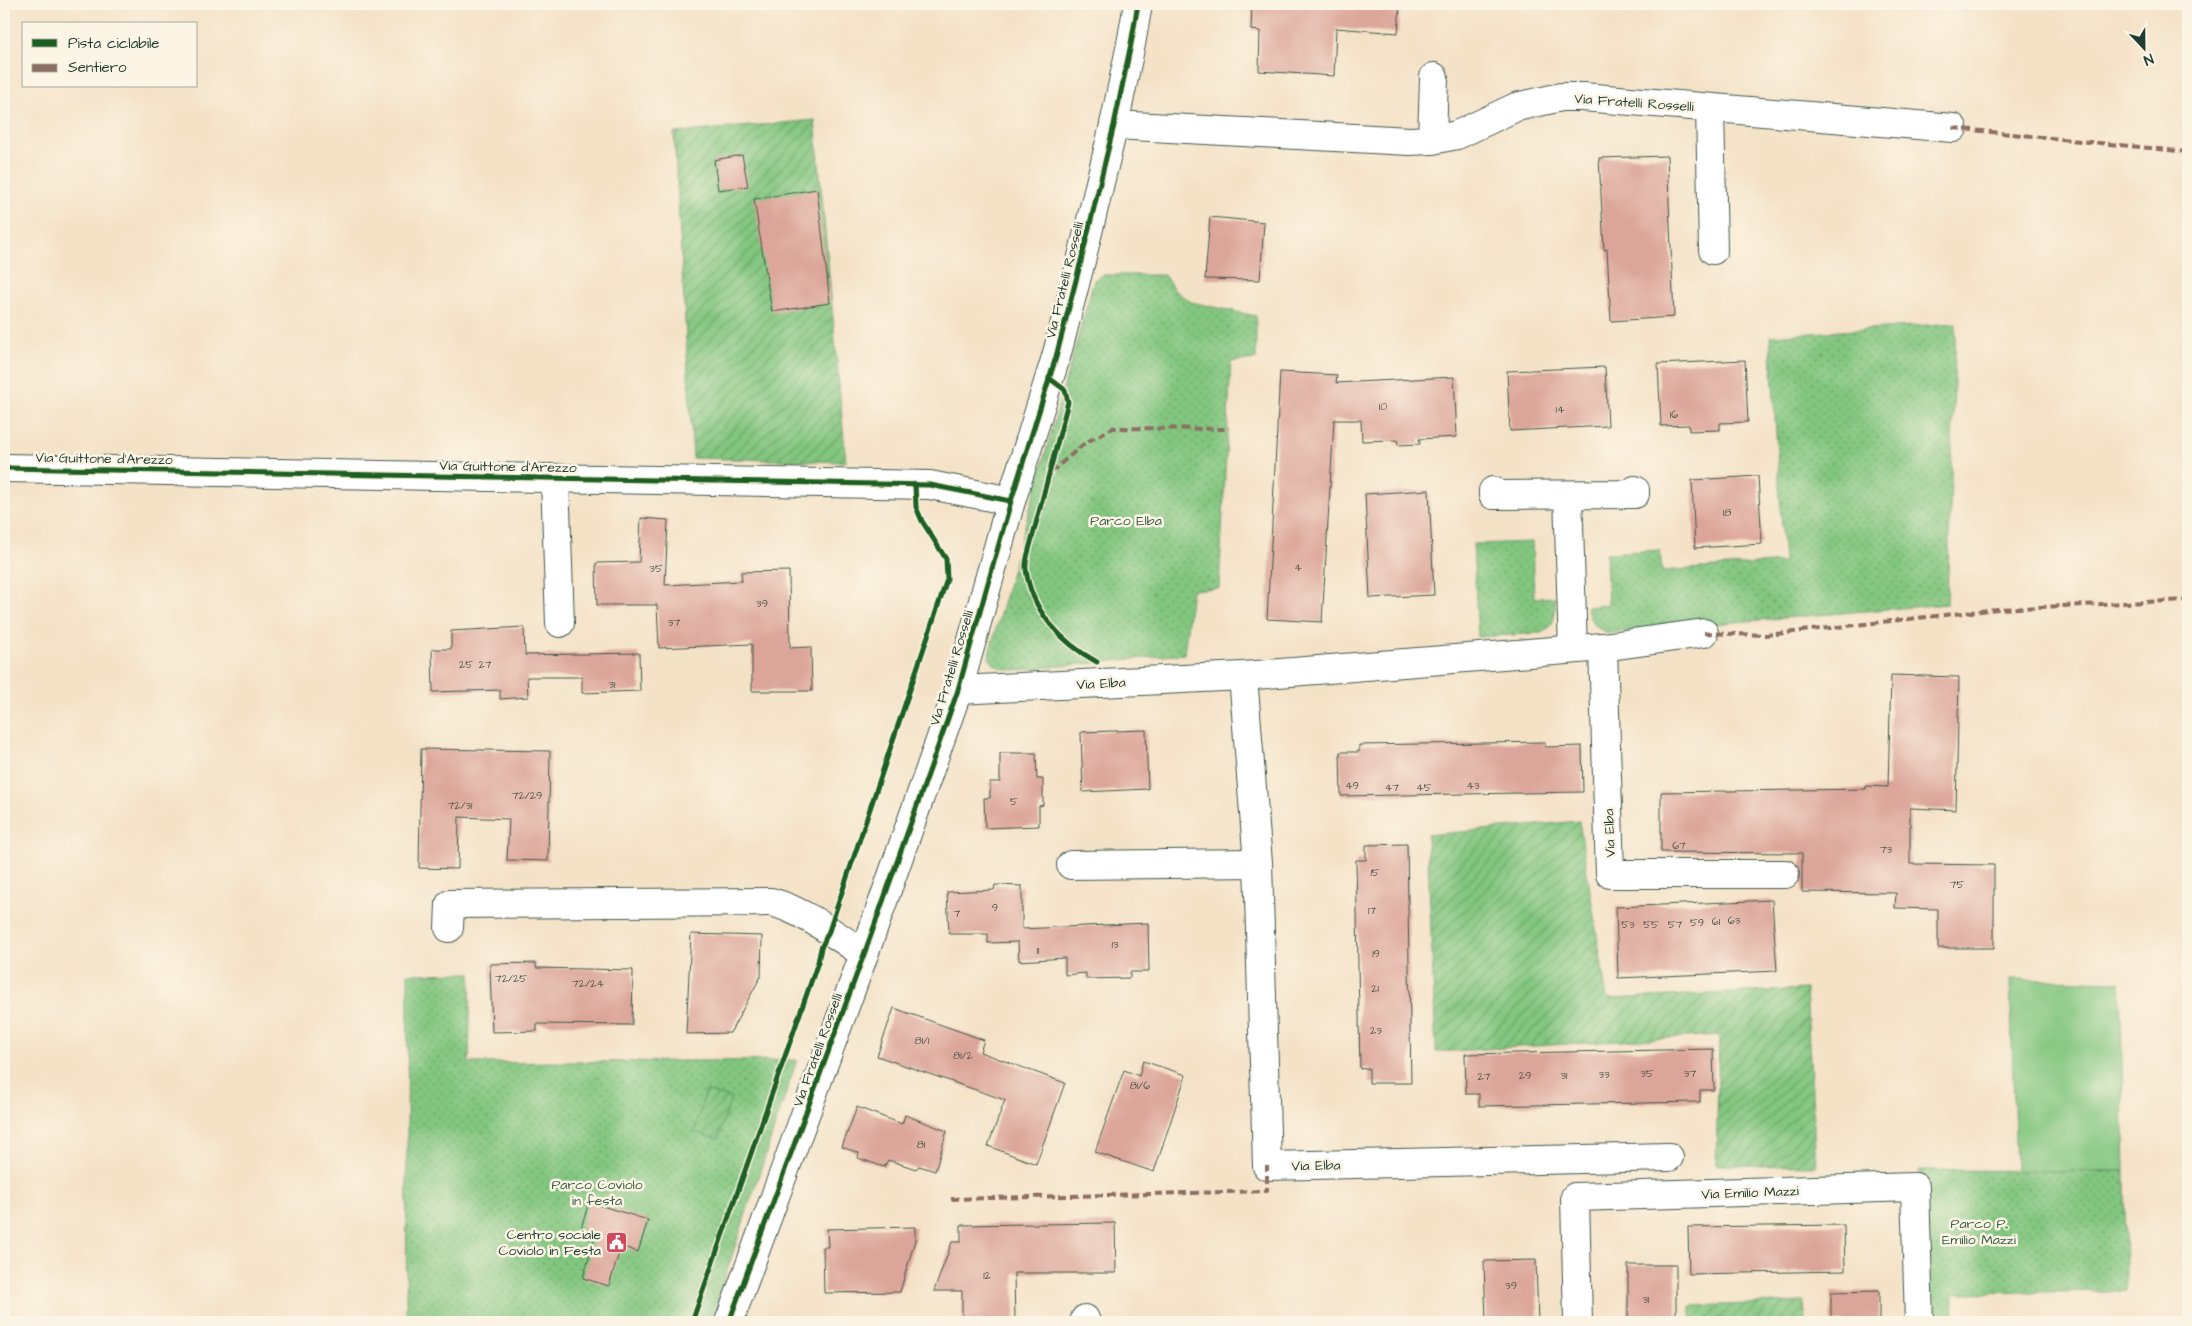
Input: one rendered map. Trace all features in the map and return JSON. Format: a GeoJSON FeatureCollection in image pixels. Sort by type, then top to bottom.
{"type":"FeatureCollection","features":[{"type":"Feature","properties":{"kind":"street","name":"Via Fratelli Rosselli"},"geometry":{"type":"LineString","coordinates":[[729,1322],[864,954],[958,690],[1011,501],[1058,347],[1114,125],[1138,4]]}},
{"type":"Feature","properties":{"kind":"street"},"geometry":{"type":"LineString","coordinates":[[1432,140],[1434,77]]}},
{"type":"Feature","properties":{"kind":"street","name":"Via Fratelli Rosselli"},"geometry":{"type":"LineString","coordinates":[[1114,125],[1410,141],[1432,140],[1457,135],[1516,107],[1561,97],[1953,128]]}},
{"type":"Feature","properties":{"kind":"street"},"geometry":{"type":"LineString","coordinates":[[1710,108],[1713,250]]}},
{"type":"Feature","properties":{"kind":"street","name":"Via Guittone d'Arezzo"},"geometry":{"type":"LineString","coordinates":[[4,468],[930,485],[1011,501]]}},
{"type":"Feature","properties":{"kind":"street"},"geometry":{"type":"LineString","coordinates":[[555,478],[560,623]]}},
{"type":"Feature","properties":{"kind":"street"},"geometry":{"type":"LineString","coordinates":[[1493,491],[1493,496],[1634,494],[1635,490]]}},
{"type":"Feature","properties":{"kind":"street"},"geometry":{"type":"LineString","coordinates":[[1568,495],[1573,649]]}},
{"type":"Feature","properties":{"kind":"street","name":"Via Elba"},"geometry":{"type":"LineString","coordinates":[[958,690],[1243,676],[1603,647],[1704,633]]}},
{"type":"Feature","properties":{"kind":"street","name":"Via Elba"},"geometry":{"type":"LineString","coordinates":[[1603,647],[1610,874],[1785,874]]}},
{"type":"Feature","properties":{"kind":"street","name":"Via Elba"},"geometry":{"type":"LineString","coordinates":[[1243,676],[1258,863],[1267,1166],[1669,1158]]}},
{"type":"Feature","properties":{"kind":"street"},"geometry":{"type":"LineString","coordinates":[[1071,865],[1258,863]]}},
{"type":"Feature","properties":{"kind":"street"},"geometry":{"type":"LineString","coordinates":[[449,928],[450,904],[771,902],[782,905],[821,926],[864,954]]}},
{"type":"Feature","properties":{"kind":"street","name":"Via Emilio Mazzi"},"geometry":{"type":"LineString","coordinates":[[1578,1322],[1575,1196],[1915,1187],[1919,1322]]}},
{"type":"Feature","properties":{"kind":"green space"},"geometry":{"type":"Polygon","coordinates":[[[815,120],[846,462],[693,458],[674,133],[815,120]]]}},
{"type":"Feature","properties":{"kind":"green space","name":"Parco Elba"},"geometry":{"type":"Polygon","coordinates":[[[1103,275],[1164,275],[1175,291],[1191,302],[1256,316],[1256,359],[1231,362],[1219,588],[1192,590],[1184,654],[1011,670],[996,665],[989,658],[990,650],[1094,280],[1103,275]]]}},
{"type":"Feature","properties":{"kind":"green space"},"geometry":{"type":"Polygon","coordinates":[[[1956,323],[1947,604],[1609,633],[1594,624],[1586,607],[1608,605],[1606,553],[1660,550],[1662,571],[1784,562],[1770,336],[1956,323]]]}},
{"type":"Feature","properties":{"kind":"green space"},"geometry":{"type":"Polygon","coordinates":[[[1532,542],[1534,598],[1555,597],[1555,613],[1550,626],[1541,633],[1478,637],[1473,544],[1532,542]]]}},
{"type":"Feature","properties":{"kind":"green space"},"geometry":{"type":"Polygon","coordinates":[[[1579,821],[1607,999],[1806,989],[1816,1166],[1716,1165],[1719,1035],[1436,1052],[1427,835],[1579,821]]]}},
{"type":"Feature","properties":{"kind":"green space","name":"Parco Coviolo in festa"},"geometry":{"type":"Polygon","coordinates":[[[471,973],[469,1063],[797,1060],[710,1322],[406,1322],[408,974],[471,973]]]}},
{"type":"Feature","properties":{"kind":"green space"},"geometry":{"type":"Polygon","coordinates":[[[2010,979],[2120,982],[2125,1171],[2016,1171],[2010,979]]]}},
{"type":"Feature","properties":{"kind":"green space"},"geometry":{"type":"Polygon","coordinates":[[[706,1091],[731,1098],[718,1139],[694,1132],[706,1091]]]}},
{"type":"Feature","properties":{"kind":"green space","name":"Parco P. Emilio Mazzi"},"geometry":{"type":"Polygon","coordinates":[[[1920,1170],[2125,1171],[2126,1291],[1954,1293],[1953,1322],[1919,1322],[1915,1187],[1920,1170]]]}},
{"type":"Feature","properties":{"kind":"green space"},"geometry":{"type":"Polygon","coordinates":[[[1804,1302],[1805,1322],[1691,1322],[1691,1306],[1804,1302]]]}},
{"type":"Feature","properties":{"kind":"building"},"geometry":{"type":"Polygon","coordinates":[[[1252,4],[1400,4],[1398,33],[1336,28],[1334,76],[1259,71],[1260,31],[1251,30],[1252,4]]]}},
{"type":"Feature","properties":{"kind":"building"},"geometry":{"type":"Polygon","coordinates":[[[742,155],[748,186],[718,190],[714,160],[742,155]]]}},
{"type":"Feature","properties":{"kind":"building"},"geometry":{"type":"Polygon","coordinates":[[[1667,156],[1674,317],[1611,321],[1607,249],[1604,250],[1599,158],[1667,156]]]}},
{"type":"Feature","properties":{"kind":"building"},"geometry":{"type":"Polygon","coordinates":[[[817,189],[830,303],[772,312],[754,199],[817,189]]]}},
{"type":"Feature","properties":{"kind":"building"},"geometry":{"type":"Polygon","coordinates":[[[1210,217],[1264,222],[1260,280],[1205,279],[1210,217]]]}},
{"type":"Feature","properties":{"kind":"building"},"geometry":{"type":"Polygon","coordinates":[[[1745,360],[1748,422],[1720,423],[1720,430],[1689,431],[1689,425],[1661,426],[1658,364],[1745,360]]]}},
{"type":"Feature","properties":{"kind":"building"},"geometry":{"type":"Polygon","coordinates":[[[1605,367],[1608,426],[1510,431],[1507,371],[1605,367]]]}},
{"type":"Feature","properties":{"kind":"building"},"geometry":{"type":"Polygon","coordinates":[[[1280,372],[1337,375],[1336,383],[1454,377],[1457,437],[1419,439],[1420,444],[1398,445],[1397,440],[1362,441],[1361,420],[1334,420],[1322,622],[1267,619],[1280,372]]]}},
{"type":"Feature","properties":{"kind":"building"},"geometry":{"type":"Polygon","coordinates":[[[1758,476],[1762,544],[1695,548],[1692,480],[1758,476]]]}},
{"type":"Feature","properties":{"kind":"building"},"geometry":{"type":"Polygon","coordinates":[[[1429,490],[1434,595],[1370,598],[1365,494],[1429,490]]]}},
{"type":"Feature","properties":{"kind":"building"},"geometry":{"type":"Polygon","coordinates":[[[641,518],[668,520],[665,585],[742,581],[741,572],[789,571],[790,648],[811,647],[812,691],[752,691],[752,644],[659,648],[657,605],[597,605],[596,563],[639,562],[641,518]]]}},
{"type":"Feature","properties":{"kind":"building"},"geometry":{"type":"Polygon","coordinates":[[[524,627],[525,655],[639,653],[640,691],[582,693],[582,677],[527,677],[528,697],[500,699],[500,690],[433,692],[432,649],[451,649],[451,631],[524,627]]]}},
{"type":"Feature","properties":{"kind":"building"},"geometry":{"type":"Polygon","coordinates":[[[1891,675],[1959,677],[1956,810],[1910,808],[1910,864],[1994,865],[1994,948],[1938,948],[1938,909],[1895,908],[1896,893],[1802,892],[1802,853],[1661,852],[1661,792],[1866,789],[1866,786],[1888,787],[1891,675]]]}},
{"type":"Feature","properties":{"kind":"building"},"geometry":{"type":"Polygon","coordinates":[[[1146,730],[1148,789],[1083,792],[1081,732],[1146,730]]]}},
{"type":"Feature","properties":{"kind":"building"},"geometry":{"type":"Polygon","coordinates":[[[1545,742],[1545,747],[1582,746],[1583,792],[1341,796],[1340,752],[1359,752],[1359,745],[1545,742]]]}},
{"type":"Feature","properties":{"kind":"building"},"geometry":{"type":"Polygon","coordinates":[[[421,749],[550,751],[548,861],[507,860],[509,819],[459,817],[458,869],[419,868],[421,749]]]}},
{"type":"Feature","properties":{"kind":"building"},"geometry":{"type":"Polygon","coordinates":[[[1000,753],[1036,753],[1037,779],[1043,779],[1043,805],[1039,806],[1039,826],[985,828],[984,798],[990,798],[990,782],[1000,782],[1000,753]]]}},
{"type":"Feature","properties":{"kind":"building"},"geometry":{"type":"Polygon","coordinates":[[[1407,844],[1411,1083],[1369,1083],[1369,1068],[1360,1069],[1356,860],[1366,860],[1366,845],[1407,844]]]}},
{"type":"Feature","properties":{"kind":"building"},"geometry":{"type":"Polygon","coordinates":[[[995,885],[1022,886],[1022,929],[1148,923],[1149,972],[1130,972],[1130,978],[1086,979],[1086,973],[1065,975],[1065,958],[1019,961],[1018,942],[988,943],[988,934],[949,934],[947,892],[994,890],[995,885]]]}},
{"type":"Feature","properties":{"kind":"building"},"geometry":{"type":"Polygon","coordinates":[[[1772,900],[1777,971],[1618,978],[1616,907],[1772,900]]]}},
{"type":"Feature","properties":{"kind":"building"},"geometry":{"type":"Polygon","coordinates":[[[691,934],[762,936],[761,976],[730,1033],[686,1034],[691,934]]]}},
{"type":"Feature","properties":{"kind":"building"},"geometry":{"type":"Polygon","coordinates":[[[536,963],[536,968],[633,970],[632,1025],[537,1024],[537,1031],[492,1032],[490,964],[536,963]]]}},
{"type":"Feature","properties":{"kind":"building"},"geometry":{"type":"Polygon","coordinates":[[[894,1008],[984,1040],[980,1052],[1065,1083],[1036,1164],[988,1146],[1005,1100],[877,1056],[894,1008]]]}},
{"type":"Feature","properties":{"kind":"building"},"geometry":{"type":"Polygon","coordinates":[[[1713,1049],[1714,1090],[1700,1090],[1700,1102],[1479,1106],[1479,1094],[1466,1094],[1465,1054],[1713,1049]]]}},
{"type":"Feature","properties":{"kind":"building"},"geometry":{"type":"Polygon","coordinates":[[[1143,1061],[1186,1075],[1154,1172],[1095,1152],[1124,1070],[1139,1076],[1143,1061]]]}},
{"type":"Feature","properties":{"kind":"building"},"geometry":{"type":"Polygon","coordinates":[[[857,1107],[902,1124],[905,1115],[947,1131],[935,1171],[919,1166],[916,1169],[888,1160],[884,1167],[858,1158],[859,1153],[842,1147],[857,1107]]]}},
{"type":"Feature","properties":{"kind":"building","name":"Centro sociale Coviolo in Festa"},"geometry":{"type":"Polygon","coordinates":[[[589,1202],[648,1220],[638,1252],[621,1246],[609,1286],[583,1278],[594,1240],[579,1235],[589,1202]]]}},
{"type":"Feature","properties":{"kind":"building"},"geometry":{"type":"Polygon","coordinates":[[[1115,1223],[1116,1273],[1014,1273],[1015,1322],[962,1322],[962,1291],[934,1291],[952,1242],[961,1242],[961,1225],[1115,1223]]]}},
{"type":"Feature","properties":{"kind":"building"},"geometry":{"type":"Polygon","coordinates":[[[1844,1225],[1845,1271],[1689,1274],[1688,1227],[1844,1225]]]}},
{"type":"Feature","properties":{"kind":"building"},"geometry":{"type":"Polygon","coordinates":[[[915,1227],[915,1240],[900,1292],[824,1293],[823,1247],[828,1247],[827,1229],[915,1227]]]}},
{"type":"Feature","properties":{"kind":"building"},"geometry":{"type":"Polygon","coordinates":[[[1536,1260],[1538,1322],[1486,1322],[1484,1261],[1536,1260]]]}},
{"type":"Feature","properties":{"kind":"building"},"geometry":{"type":"Polygon","coordinates":[[[1628,1265],[1676,1265],[1676,1322],[1628,1322],[1628,1265]]]}},
{"type":"Feature","properties":{"kind":"building"},"geometry":{"type":"Polygon","coordinates":[[[1879,1291],[1879,1322],[1831,1322],[1831,1292],[1879,1291]]]}},
{"type":"Feature","properties":{"kind":"marked path"},"geometry":{"type":"LineString","coordinates":[[1953,128],[2188,152]]}},
{"type":"Feature","properties":{"kind":"marked path"},"geometry":{"type":"LineString","coordinates":[[1051,472],[1085,443],[1113,428],[1229,429]]}},
{"type":"Feature","properties":{"kind":"marked path"},"geometry":{"type":"LineString","coordinates":[[1704,633],[1766,635],[1998,609],[2188,600]]}},
{"type":"Feature","properties":{"kind":"marked path"},"geometry":{"type":"LineString","coordinates":[[951,1199],[1267,1191],[1267,1166]]}},
{"type":"Feature","properties":{"kind":"cycle path"},"geometry":{"type":"LineString","coordinates":[[729,1322],[870,938],[958,690],[1011,501],[1056,357],[1114,125],[1138,4]]}},
{"type":"Feature","properties":{"kind":"cycle path"},"geometry":{"type":"LineString","coordinates":[[1049,378],[1065,390],[1068,402],[1026,569],[1034,599],[1050,624],[1072,645],[1097,662]]}},
{"type":"Feature","properties":{"kind":"cycle path"},"geometry":{"type":"LineString","coordinates":[[4,468],[930,485],[1011,501]]}},
{"type":"Feature","properties":{"kind":"cycle path"},"geometry":{"type":"LineString","coordinates":[[692,1322],[818,962],[821,948],[829,931],[947,579],[946,559],[922,521],[916,507],[915,484]]}},
{"type":"Feature","properties":{"kind":"place","name":"Centro sociale Coviolo in Festa"},"geometry":{"type":"Point","coordinates":[617,1242]}}]}
